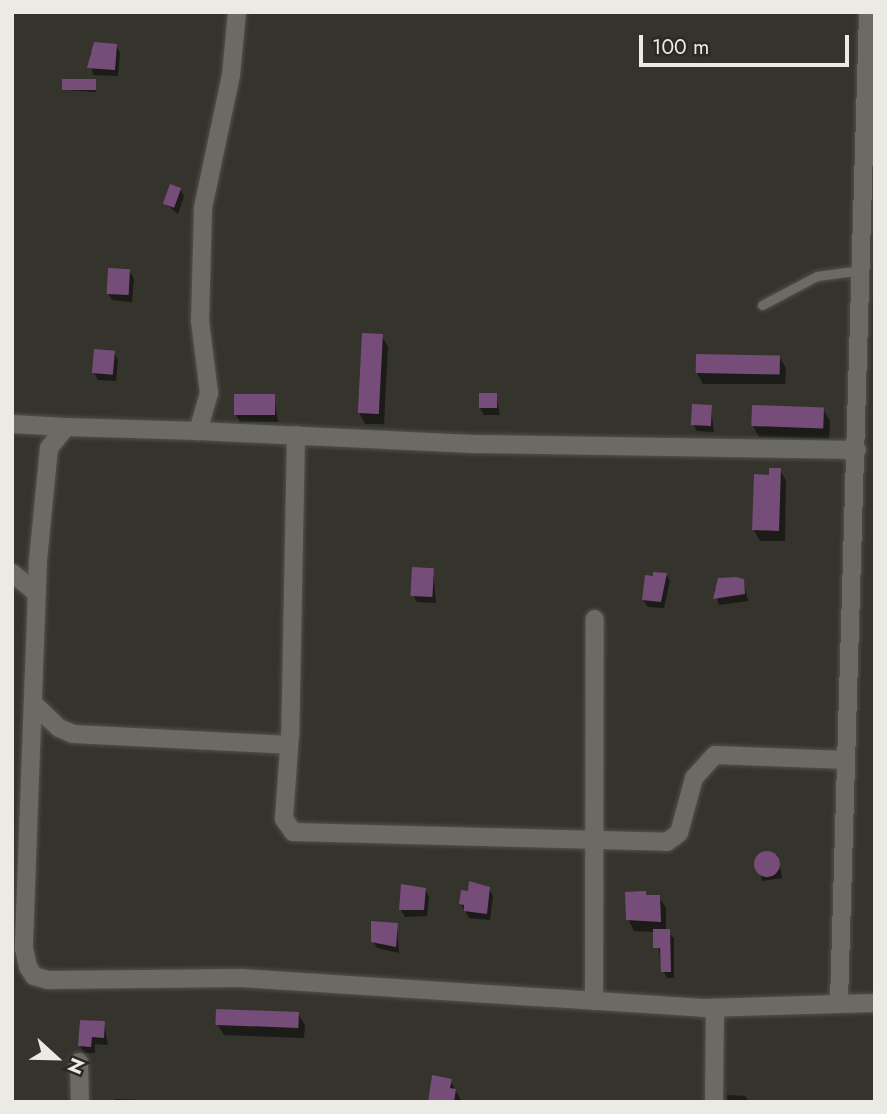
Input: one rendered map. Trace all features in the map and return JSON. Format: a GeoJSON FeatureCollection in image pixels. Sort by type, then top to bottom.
{"type":"FeatureCollection","features":[{"type":"Feature","properties":{"kind":"street"},"geometry":{"type":"LineString","coordinates":[[198,431],[209,393],[200,321],[203,208],[231,75],[237,12]]}},
{"type":"Feature","properties":{"kind":"street"},"geometry":{"type":"LineString","coordinates":[[839,1002],[868,12]]}},
{"type":"Feature","properties":{"kind":"street"},"geometry":{"type":"LineString","coordinates":[[12,424],[478,444],[857,450]]}},
{"type":"Feature","properties":{"kind":"street"},"geometry":{"type":"LineString","coordinates":[[66,427],[48,448],[38,560],[24,949],[34,976],[48,980],[241,978],[715,1008],[839,1002],[875,1003]]}},
{"type":"Feature","properties":{"kind":"street"},"geometry":{"type":"LineString","coordinates":[[296,435],[289,745],[284,819],[293,832],[594,843],[673,839],[679,833],[694,778],[715,755],[846,760]]}},
{"type":"Feature","properties":{"kind":"street"},"geometry":{"type":"LineString","coordinates":[[37,593],[12,573],[38,560]]}},
{"type":"Feature","properties":{"kind":"street"},"geometry":{"type":"LineString","coordinates":[[594,1001],[595,619]]}},
{"type":"Feature","properties":{"kind":"street"},"geometry":{"type":"LineString","coordinates":[[33,703],[59,729],[73,734],[289,745]]}},
{"type":"Feature","properties":{"kind":"street"},"geometry":{"type":"LineString","coordinates":[[714,1102],[715,1008]]}},
{"type":"Feature","properties":{"kind":"street"},"geometry":{"type":"LineString","coordinates":[[79,1062],[80,1102]]}},
{"type":"Feature","properties":{"kind":"lane"},"geometry":{"type":"LineString","coordinates":[[762,305],[817,276],[862,270]]}},
{"type":"Feature","properties":{"kind":"building"},"geometry":{"type":"Polygon","coordinates":[[[94,42],[117,44],[115,70],[87,68],[94,42]]]}},
{"type":"Feature","properties":{"kind":"building"},"geometry":{"type":"Polygon","coordinates":[[[62,79],[96,79],[96,90],[62,90],[62,79]]]}},
{"type":"Feature","properties":{"kind":"building"},"geometry":{"type":"Polygon","coordinates":[[[170,184],[181,188],[174,208],[163,204],[170,184]]]}},
{"type":"Feature","properties":{"kind":"building"},"geometry":{"type":"Polygon","coordinates":[[[108,268],[130,269],[129,295],[107,294],[108,268]]]}},
{"type":"Feature","properties":{"kind":"building"},"geometry":{"type":"Polygon","coordinates":[[[362,333],[383,334],[379,414],[358,413],[362,333]]]}},
{"type":"Feature","properties":{"kind":"building"},"geometry":{"type":"Polygon","coordinates":[[[94,349],[115,351],[113,375],[92,373],[94,349]]]}},
{"type":"Feature","properties":{"kind":"building"},"geometry":{"type":"Polygon","coordinates":[[[696,354],[780,355],[780,374],[696,373],[696,354]]]}},
{"type":"Feature","properties":{"kind":"building"},"geometry":{"type":"Polygon","coordinates":[[[479,393],[497,393],[497,408],[479,408],[479,393]]]}},
{"type":"Feature","properties":{"kind":"building"},"geometry":{"type":"Polygon","coordinates":[[[234,394],[275,394],[275,415],[234,415],[234,394]]]}},
{"type":"Feature","properties":{"kind":"building"},"geometry":{"type":"Polygon","coordinates":[[[692,404],[712,405],[711,426],[691,425],[692,404]]]}},
{"type":"Feature","properties":{"kind":"building"},"geometry":{"type":"Polygon","coordinates":[[[752,405],[824,408],[823,428],[751,426],[752,405]]]}},
{"type":"Feature","properties":{"kind":"building"},"geometry":{"type":"Polygon","coordinates":[[[769,468],[781,468],[779,531],[752,530],[754,474],[769,475],[769,468]]]}},
{"type":"Feature","properties":{"kind":"building"},"geometry":{"type":"Polygon","coordinates":[[[412,567],[434,568],[432,597],[410,596],[412,567]]]}},
{"type":"Feature","properties":{"kind":"building"},"geometry":{"type":"Polygon","coordinates":[[[653,572],[667,573],[661,602],[642,600],[645,575],[653,576],[653,572]]]}},
{"type":"Feature","properties":{"kind":"building"},"geometry":{"type":"Polygon","coordinates":[[[718,578],[744,579],[745,594],[713,599],[718,578]]]}},
{"type":"Feature","properties":{"kind":"building"},"geometry":{"type":"Polygon","coordinates":[[[767,851],[776,855],[780,864],[776,873],[767,877],[758,873],[754,864],[758,855],[767,851]]]}},
{"type":"Feature","properties":{"kind":"building"},"geometry":{"type":"Polygon","coordinates":[[[469,881],[490,887],[487,914],[464,911],[464,905],[459,904],[461,890],[468,891],[469,881]]]}},
{"type":"Feature","properties":{"kind":"building"},"geometry":{"type":"Polygon","coordinates":[[[401,884],[426,888],[424,910],[399,910],[401,884]]]}},
{"type":"Feature","properties":{"kind":"building"},"geometry":{"type":"Polygon","coordinates":[[[646,891],[646,895],[660,895],[661,922],[626,920],[625,892],[646,891]]]}},
{"type":"Feature","properties":{"kind":"building"},"geometry":{"type":"Polygon","coordinates":[[[371,921],[398,923],[396,947],[371,942],[371,921]]]}},
{"type":"Feature","properties":{"kind":"building"},"geometry":{"type":"Polygon","coordinates":[[[653,929],[670,929],[671,972],[661,972],[660,948],[653,948],[653,929]]]}},
{"type":"Feature","properties":{"kind":"building"},"geometry":{"type":"Polygon","coordinates":[[[216,1009],[299,1012],[298,1028],[215,1025],[216,1009]]]}},
{"type":"Feature","properties":{"kind":"building"},"geometry":{"type":"Polygon","coordinates":[[[80,1020],[105,1021],[104,1038],[92,1037],[91,1047],[78,1046],[80,1020]]]}},
{"type":"Feature","properties":{"kind":"building"},"geometry":{"type":"Polygon","coordinates":[[[432,1075],[452,1079],[450,1088],[456,1089],[454,1102],[428,1102],[432,1075]]]}}]}
